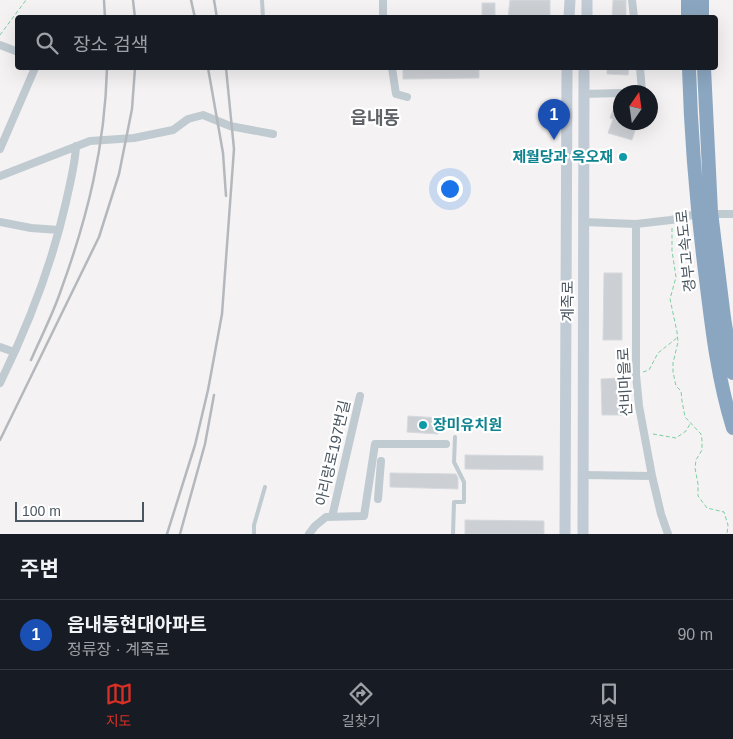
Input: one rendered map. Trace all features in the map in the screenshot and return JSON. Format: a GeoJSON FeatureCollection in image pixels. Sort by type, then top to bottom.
{"type":"FeatureCollection","features":[{"type":"Feature","properties":{"kind":"highway"},"geometry":{"type":"LineString","coordinates":[[688,0],[688,15]]}},
{"type":"Feature","properties":{"kind":"highway"},"geometry":{"type":"LineString","coordinates":[[702,0],[702,15]]}},
{"type":"Feature","properties":{"kind":"highway","name":"경부고속도로"},"geometry":{"type":"LineString","coordinates":[[689,70],[698,214],[705,278],[724,398],[733,428]]}},
{"type":"Feature","properties":{"kind":"highway","name":"경부고속도로"},"geometry":{"type":"LineString","coordinates":[[704,70],[710,212],[733,373]]}},
{"type":"Feature","properties":{"kind":"main road"},"geometry":{"type":"LineString","coordinates":[[569,15],[570,0]]}},
{"type":"Feature","properties":{"kind":"main road"},"geometry":{"type":"LineString","coordinates":[[586,15],[587,0]]}},
{"type":"Feature","properties":{"kind":"main road","name":"계족로"},"geometry":{"type":"LineString","coordinates":[[565,534],[567,70]]}},
{"type":"Feature","properties":{"kind":"main road","name":"계족로"},"geometry":{"type":"LineString","coordinates":[[583,534],[584,70]]}},
{"type":"Feature","properties":{"kind":"street"},"geometry":{"type":"LineString","coordinates":[[383,0],[383,15]]}},
{"type":"Feature","properties":{"kind":"street"},"geometry":{"type":"LineString","coordinates":[[632,0],[634,15]]}},
{"type":"Feature","properties":{"kind":"street"},"geometry":{"type":"LineString","coordinates":[[0,45],[15,51]]}},
{"type":"Feature","properties":{"kind":"street"},"geometry":{"type":"LineString","coordinates":[[0,149],[35,70]]}},
{"type":"Feature","properties":{"kind":"street"},"geometry":{"type":"LineString","coordinates":[[392,70],[396,94],[407,97]]}},
{"type":"Feature","properties":{"kind":"street"},"geometry":{"type":"LineString","coordinates":[[640,70],[641,85]]}},
{"type":"Feature","properties":{"kind":"street"},"geometry":{"type":"LineString","coordinates":[[583,94],[613,94]]}},
{"type":"Feature","properties":{"kind":"street"},"geometry":{"type":"LineString","coordinates":[[0,176],[90,141],[134,138],[173,130],[188,119],[203,115],[230,126],[273,134]]}},
{"type":"Feature","properties":{"kind":"street"},"geometry":{"type":"LineString","coordinates":[[0,382],[40,289],[59,230],[71,179],[76,146]]}},
{"type":"Feature","properties":{"kind":"street"},"geometry":{"type":"LineString","coordinates":[[716,214],[733,214]]}},
{"type":"Feature","properties":{"kind":"street"},"geometry":{"type":"LineString","coordinates":[[584,222],[636,224],[671,220],[692,215]]}},
{"type":"Feature","properties":{"kind":"street"},"geometry":{"type":"LineString","coordinates":[[0,222],[30,228],[59,230]]}},
{"type":"Feature","properties":{"kind":"street","name":"선비마을로"},"geometry":{"type":"LineString","coordinates":[[636,224],[636,375],[643,435],[661,514],[668,534]]}},
{"type":"Feature","properties":{"kind":"street"},"geometry":{"type":"LineString","coordinates":[[0,347],[14,352]]}},
{"type":"Feature","properties":{"kind":"street","name":"아리랑로197번길"},"geometry":{"type":"LineString","coordinates":[[332,517],[360,396]]}},
{"type":"Feature","properties":{"kind":"street","name":"아리랑로197번길"},"geometry":{"type":"LineString","coordinates":[[309,534],[326,517],[364,516],[375,444],[446,444]]}},
{"type":"Feature","properties":{"kind":"street"},"geometry":{"type":"LineString","coordinates":[[378,499],[381,461]]}},
{"type":"Feature","properties":{"kind":"street"},"geometry":{"type":"LineString","coordinates":[[583,475],[652,476]]}},
{"type":"Feature","properties":{"kind":"lane"},"geometry":{"type":"LineString","coordinates":[[262,0],[264,15]]}},
{"type":"Feature","properties":{"kind":"lane"},"geometry":{"type":"LineString","coordinates":[[454,534],[454,502],[464,502],[464,482],[454,462],[455,437]]}},
{"type":"Feature","properties":{"kind":"lane"},"geometry":{"type":"LineString","coordinates":[[254,534],[254,525],[264,487]]}},
{"type":"Feature","properties":{"kind":"path"},"geometry":{"type":"LineString","coordinates":[[0,35],[26,0]]}},
{"type":"Feature","properties":{"kind":"path"},"geometry":{"type":"LineString","coordinates":[[671,220],[676,277],[670,299],[678,338],[673,363],[673,379],[681,391],[685,417],[701,434],[702,450],[696,460],[695,468],[698,496],[707,508],[724,512],[727,519],[727,534]]}},
{"type":"Feature","properties":{"kind":"path"},"geometry":{"type":"LineString","coordinates":[[636,375],[649,370],[658,353],[678,338]]}},
{"type":"Feature","properties":{"kind":"path"},"geometry":{"type":"LineString","coordinates":[[648,434],[659,434],[669,438],[676,438],[686,431],[690,424]]}},
{"type":"Feature","properties":{"kind":"building"},"geometry":{"type":"Polygon","coordinates":[[[510,0],[550,0],[550,15],[508,15],[510,0]]]}},
{"type":"Feature","properties":{"kind":"building"},"geometry":{"type":"Polygon","coordinates":[[[613,0],[626,0],[626,15],[612,15],[613,0]]]}},
{"type":"Feature","properties":{"kind":"building"},"geometry":{"type":"Polygon","coordinates":[[[482,3],[495,3],[495,15],[482,15],[482,3]]]}},
{"type":"Feature","properties":{"kind":"building"},"geometry":{"type":"Polygon","coordinates":[[[403,70],[479,70],[479,78],[403,79],[403,70]]]}},
{"type":"Feature","properties":{"kind":"building"},"geometry":{"type":"Polygon","coordinates":[[[607,70],[629,70],[628,75],[607,74],[607,70]]]}},
{"type":"Feature","properties":{"kind":"building"},"geometry":{"type":"Polygon","coordinates":[[[613,119],[613,130],[635,130],[632,140],[608,133],[613,119]]]}},
{"type":"Feature","properties":{"kind":"building"},"geometry":{"type":"Polygon","coordinates":[[[604,273],[622,273],[622,340],[603,340],[604,273]]]}},
{"type":"Feature","properties":{"kind":"building"},"geometry":{"type":"Polygon","coordinates":[[[621,378],[622,415],[602,415],[601,379],[621,378]]]}},
{"type":"Feature","properties":{"kind":"building","name":"장미유치원"},"geometry":{"type":"Polygon","coordinates":[[[408,416],[440,418],[438,434],[407,432],[408,416]]]}},
{"type":"Feature","properties":{"kind":"building"},"geometry":{"type":"Polygon","coordinates":[[[465,455],[543,456],[543,470],[465,469],[465,455]]]}},
{"type":"Feature","properties":{"kind":"building"},"geometry":{"type":"Polygon","coordinates":[[[390,473],[456,474],[458,489],[390,487],[390,473]]]}},
{"type":"Feature","properties":{"kind":"building"},"geometry":{"type":"Polygon","coordinates":[[[465,520],[544,521],[544,534],[465,534],[465,520]]]}},
{"type":"Feature","properties":{"kind":"railway"},"geometry":{"type":"LineString","coordinates":[[104,0],[105,15]]}},
{"type":"Feature","properties":{"kind":"railway"},"geometry":{"type":"LineString","coordinates":[[133,0],[135,15]]}},
{"type":"Feature","properties":{"kind":"railway"},"geometry":{"type":"LineString","coordinates":[[191,0],[194,15]]}},
{"type":"Feature","properties":{"kind":"railway"},"geometry":{"type":"LineString","coordinates":[[214,0],[216,15]]}},
{"type":"Feature","properties":{"kind":"railway"},"geometry":{"type":"LineString","coordinates":[[31,360],[58,299],[87,208],[99,153],[106,97],[107,70]]}},
{"type":"Feature","properties":{"kind":"railway"},"geometry":{"type":"LineString","coordinates":[[0,440],[99,237],[119,174],[132,109],[135,70]]}},
{"type":"Feature","properties":{"kind":"railway"},"geometry":{"type":"LineString","coordinates":[[208,70],[223,153],[226,196]]}},
{"type":"Feature","properties":{"kind":"railway"},"geometry":{"type":"LineString","coordinates":[[167,534],[195,445],[208,390],[222,314],[234,149],[226,70]]}},
{"type":"Feature","properties":{"kind":"railway"},"geometry":{"type":"LineString","coordinates":[[180,534],[205,444],[214,395]]}},
{"type":"Feature","properties":{"kind":"place","name":"읍내동현대아파트"},"geometry":{"type":"Point","coordinates":[554,140]}},
{"type":"Feature","properties":{"kind":"place","name":"제월당과 옥오재"},"geometry":{"type":"Point","coordinates":[623,157]}},
{"type":"Feature","properties":{"kind":"place","name":"장미유치원"},"geometry":{"type":"Point","coordinates":[423,425]}},
{"type":"Feature","properties":{"kind":"district","name":"읍내동"},"geometry":{"type":"Point","coordinates":[375,118]}}]}
